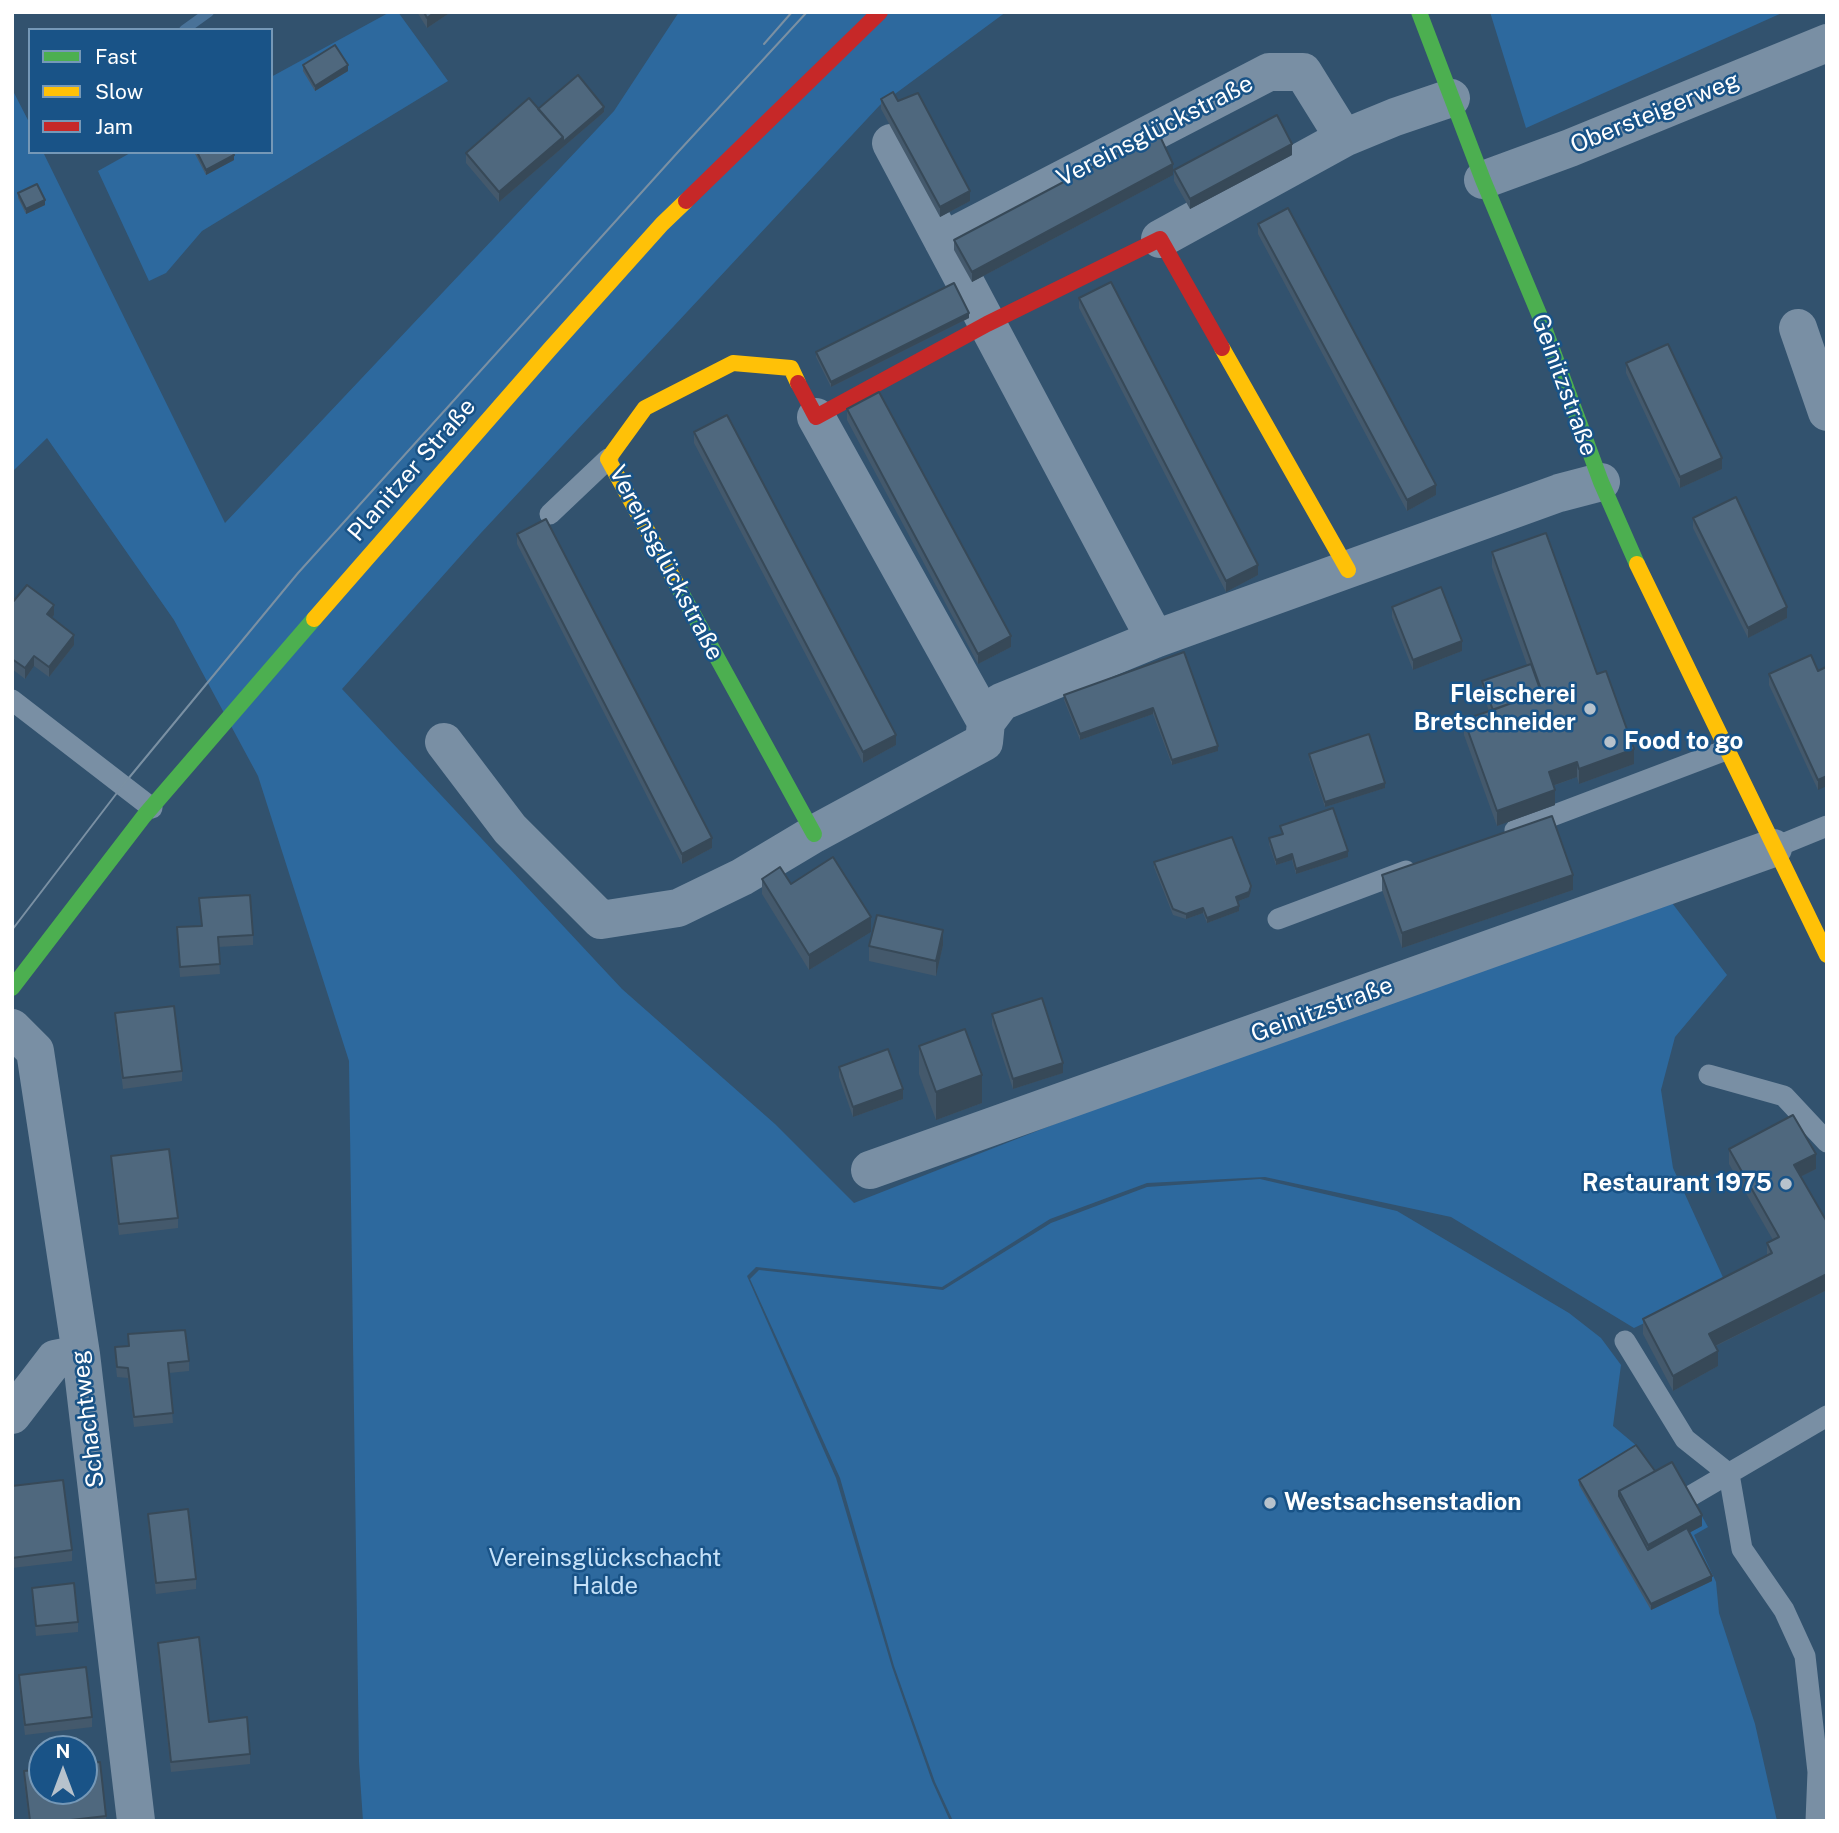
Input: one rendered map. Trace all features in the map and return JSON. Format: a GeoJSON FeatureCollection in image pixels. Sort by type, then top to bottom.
{"type":"FeatureCollection","features":[{"type":"Feature","properties":{"kind":"main road","name":"Planitzer Straße"},"geometry":{"type":"LineString","coordinates":[[12,988],[152,808],[275,661],[662,224],[880,12]]}},
{"type":"Feature","properties":{"kind":"main road","name":"Geinitzstraße"},"geometry":{"type":"LineString","coordinates":[[1419,12],[1483,180],[1539,314],[1601,482],[1726,750],[1827,955]]}},
{"type":"Feature","properties":{"kind":"main road"},"geometry":{"type":"LineString","coordinates":[[816,417],[988,324],[1160,239],[1349,570]]}},
{"type":"Feature","properties":{"kind":"main road","name":"Vereinsglückstraße"},"geometry":{"type":"LineString","coordinates":[[814,834],[608,458],[645,408],[733,363],[791,368],[816,417]]}},
{"type":"Feature","properties":{"kind":"street","name":"Obersteigerweg"},"geometry":{"type":"LineString","coordinates":[[1483,180],[1570,148],[1827,43]]}},
{"type":"Feature","properties":{"kind":"street","name":"Vereinsglückstraße"},"geometry":{"type":"LineString","coordinates":[[943,241],[1269,72],[1303,72],[1344,138]]}},
{"type":"Feature","properties":{"kind":"street"},"geometry":{"type":"LineString","coordinates":[[1160,239],[1344,138],[1451,98]]}},
{"type":"Feature","properties":{"kind":"street"},"geometry":{"type":"LineString","coordinates":[[891,143],[1155,639]]}},
{"type":"Feature","properties":{"kind":"street"},"geometry":{"type":"LineString","coordinates":[[1798,328],[1827,412]]}},
{"type":"Feature","properties":{"kind":"street","name":"Vereinsglückstraße"},"geometry":{"type":"LineString","coordinates":[[816,417],[986,722]]}},
{"type":"Feature","properties":{"kind":"street"},"geometry":{"type":"LineString","coordinates":[[444,743],[510,829],[601,920],[678,908],[742,877],[814,834],[984,742],[986,722],[1001,702],[1155,639],[1559,494],[1601,482]]}},
{"type":"Feature","properties":{"kind":"street","name":"Geinitzstraße"},"geometry":{"type":"LineString","coordinates":[[870,1170],[1773,848]]}},
{"type":"Feature","properties":{"kind":"street","name":"Schachtweg"},"geometry":{"type":"LineString","coordinates":[[12,1028],[35,1051],[81,1354],[136,1821]]}},
{"type":"Feature","properties":{"kind":"street"},"geometry":{"type":"LineString","coordinates":[[12,1415],[55,1359],[81,1354]]}},
{"type":"Feature","properties":{"kind":"lane"},"geometry":{"type":"LineString","coordinates":[[550,514],[608,458]]}},
{"type":"Feature","properties":{"kind":"lane"},"geometry":{"type":"LineString","coordinates":[[12,700],[152,808]]}},
{"type":"Feature","properties":{"kind":"lane"},"geometry":{"type":"LineString","coordinates":[[1496,837],[1726,750]]}},
{"type":"Feature","properties":{"kind":"lane"},"geometry":{"type":"LineString","coordinates":[[1773,848],[1827,826]]}},
{"type":"Feature","properties":{"kind":"lane"},"geometry":{"type":"LineString","coordinates":[[1278,919],[1419,866]]}},
{"type":"Feature","properties":{"kind":"lane"},"geometry":{"type":"LineString","coordinates":[[1709,1075],[1784,1096],[1827,1142]]}},
{"type":"Feature","properties":{"kind":"lane"},"geometry":{"type":"LineString","coordinates":[[1625,1341],[1685,1439],[1729,1474],[1742,1549],[1784,1610],[1805,1656],[1818,1772],[1816,1821]]}},
{"type":"Feature","properties":{"kind":"lane"},"geometry":{"type":"LineString","coordinates":[[1687,1498],[1827,1416]]}},
{"type":"Feature","properties":{"kind":"green space"},"geometry":{"type":"Polygon","coordinates":[[[390,12],[398,12],[448,81],[202,231],[166,273],[149,281],[98,171],[128,154],[273,154],[273,76],[390,12]]]}},
{"type":"Feature","properties":{"kind":"green space","name":"Vereinsglückschacht Halde"},"geometry":{"type":"Polygon","coordinates":[[[679,12],[1006,12],[880,105],[480,534],[342,689],[622,989],[775,1124],[854,1203],[1314,1022],[1669,899],[1727,975],[1675,1037],[1661,1090],[1673,1168],[1726,1284],[1634,1328],[1451,1217],[1265,1177],[1147,1183],[1050,1219],[942,1287],[756,1267],[747,1276],[836,1478],[892,1667],[932,1781],[950,1821],[363,1821],[359,1762],[349,1061],[258,776],[174,620],[47,438],[12,472],[12,89],[28,120],[28,154],[44,154],[225,523],[614,111],[679,12]]]}},
{"type":"Feature","properties":{"kind":"green space"},"geometry":{"type":"Polygon","coordinates":[[[1490,12],[1784,12],[1526,128],[1490,12]]]}},
{"type":"Feature","properties":{"kind":"green space","name":"Westsachsenstadion"},"geometry":{"type":"Polygon","coordinates":[[[1260,1179],[1397,1211],[1569,1313],[1601,1338],[1621,1365],[1613,1426],[1638,1447],[1658,1476],[1674,1467],[1708,1527],[1694,1535],[1716,1582],[1719,1613],[1755,1724],[1777,1821],[953,1821],[935,1782],[894,1666],[840,1478],[750,1279],[759,1270],[943,1290],[1051,1223],[1147,1187],[1260,1179]]]}},
{"type":"Feature","properties":{"kind":"building"},"geometry":{"type":"Polygon","coordinates":[[[424,12],[435,12],[427,18],[424,12]]]}},
{"type":"Feature","properties":{"kind":"building"},"geometry":{"type":"Polygon","coordinates":[[[335,45],[348,65],[315,86],[303,65],[335,45]]]}},
{"type":"Feature","properties":{"kind":"building"},"geometry":{"type":"Polygon","coordinates":[[[578,75],[604,107],[563,142],[563,137],[538,109],[578,75]]]}},
{"type":"Feature","properties":{"kind":"building"},"geometry":{"type":"Polygon","coordinates":[[[893,92],[898,101],[918,93],[970,191],[940,207],[881,99],[893,92]]]}},
{"type":"Feature","properties":{"kind":"building"},"geometry":{"type":"Polygon","coordinates":[[[529,98],[563,137],[499,192],[466,153],[529,98]]]}},
{"type":"Feature","properties":{"kind":"building"},"geometry":{"type":"Polygon","coordinates":[[[1277,115],[1292,144],[1190,199],[1174,170],[1277,115]]]}},
{"type":"Feature","properties":{"kind":"building"},"geometry":{"type":"Polygon","coordinates":[[[1158,132],[1173,164],[972,272],[954,240],[1158,132]]]}},
{"type":"Feature","properties":{"kind":"building"},"geometry":{"type":"Polygon","coordinates":[[[198,154],[234,154],[234,155],[206,170],[198,154]]]}},
{"type":"Feature","properties":{"kind":"building"},"geometry":{"type":"Polygon","coordinates":[[[37,184],[45,200],[26,209],[18,193],[37,184]]]}},
{"type":"Feature","properties":{"kind":"building"},"geometry":{"type":"Polygon","coordinates":[[[1288,208],[1436,485],[1407,500],[1258,224],[1288,208]]]}},
{"type":"Feature","properties":{"kind":"building"},"geometry":{"type":"Polygon","coordinates":[[[1111,282],[1258,565],[1226,581],[1079,298],[1111,282]]]}},
{"type":"Feature","properties":{"kind":"building"},"geometry":{"type":"Polygon","coordinates":[[[954,283],[969,313],[831,382],[816,352],[954,283]]]}},
{"type":"Feature","properties":{"kind":"building"},"geometry":{"type":"Polygon","coordinates":[[[1668,344],[1722,458],[1680,477],[1626,363],[1668,344]]]}},
{"type":"Feature","properties":{"kind":"building"},"geometry":{"type":"Polygon","coordinates":[[[879,392],[1011,636],[978,654],[847,409],[879,392]]]}},
{"type":"Feature","properties":{"kind":"building"},"geometry":{"type":"Polygon","coordinates":[[[727,415],[896,735],[863,752],[694,432],[727,415]]]}},
{"type":"Feature","properties":{"kind":"building"},"geometry":{"type":"Polygon","coordinates":[[[1736,497],[1787,607],[1748,628],[1693,518],[1736,497]]]}},
{"type":"Feature","properties":{"kind":"building"},"geometry":{"type":"Polygon","coordinates":[[[546,519],[712,838],[682,854],[517,534],[546,519]]]}},
{"type":"Feature","properties":{"kind":"building"},"geometry":{"type":"Polygon","coordinates":[[[1546,533],[1597,674],[1606,671],[1634,749],[1579,769],[1577,762],[1549,772],[1555,790],[1497,811],[1464,720],[1542,692],[1492,552],[1546,533]]]}},
{"type":"Feature","properties":{"kind":"building"},"geometry":{"type":"Polygon","coordinates":[[[27,585],[54,605],[47,614],[74,635],[49,667],[34,656],[25,668],[12,659],[12,603],[27,585]]]}},
{"type":"Feature","properties":{"kind":"building"},"geometry":{"type":"Polygon","coordinates":[[[1441,587],[1462,641],[1413,660],[1392,607],[1441,587]]]}},
{"type":"Feature","properties":{"kind":"building"},"geometry":{"type":"Polygon","coordinates":[[[1184,652],[1218,746],[1172,760],[1153,708],[1080,734],[1064,695],[1184,652]]]}},
{"type":"Feature","properties":{"kind":"building"},"geometry":{"type":"Polygon","coordinates":[[[1811,655],[1818,671],[1826,667],[1827,669],[1827,776],[1818,780],[1769,674],[1811,655]]]}},
{"type":"Feature","properties":{"kind":"building"},"geometry":{"type":"Polygon","coordinates":[[[1531,664],[1541,692],[1493,710],[1482,681],[1531,664]]]}},
{"type":"Feature","properties":{"kind":"building"},"geometry":{"type":"Polygon","coordinates":[[[1369,734],[1385,783],[1325,802],[1309,754],[1369,734]]]}},
{"type":"Feature","properties":{"kind":"building"},"geometry":{"type":"Polygon","coordinates":[[[1333,808],[1348,851],[1296,869],[1292,854],[1276,860],[1269,838],[1283,834],[1280,826],[1333,808]]]}},
{"type":"Feature","properties":{"kind":"building"},"geometry":{"type":"Polygon","coordinates":[[[1552,816],[1573,875],[1402,933],[1382,875],[1552,816]]]}},
{"type":"Feature","properties":{"kind":"building"},"geometry":{"type":"Polygon","coordinates":[[[1232,837],[1251,886],[1249,892],[1236,897],[1239,906],[1207,918],[1203,908],[1186,914],[1173,909],[1154,862],[1232,837]]]}},
{"type":"Feature","properties":{"kind":"building"},"geometry":{"type":"Polygon","coordinates":[[[833,857],[871,917],[809,955],[762,879],[780,867],[791,884],[833,857]]]}},
{"type":"Feature","properties":{"kind":"building"},"geometry":{"type":"Polygon","coordinates":[[[250,895],[253,935],[218,937],[220,964],[180,967],[177,927],[202,926],[199,898],[250,895]]]}},
{"type":"Feature","properties":{"kind":"building"},"geometry":{"type":"Polygon","coordinates":[[[877,915],[943,930],[936,961],[869,946],[877,915]]]}},
{"type":"Feature","properties":{"kind":"building"},"geometry":{"type":"Polygon","coordinates":[[[1042,998],[1063,1063],[1013,1079],[992,1014],[1042,998]]]}},
{"type":"Feature","properties":{"kind":"building"},"geometry":{"type":"Polygon","coordinates":[[[174,1006],[182,1071],[123,1078],[115,1013],[174,1006]]]}},
{"type":"Feature","properties":{"kind":"building"},"geometry":{"type":"Polygon","coordinates":[[[965,1029],[982,1075],[936,1092],[919,1046],[965,1029]]]}},
{"type":"Feature","properties":{"kind":"building"},"geometry":{"type":"Polygon","coordinates":[[[888,1049],[903,1089],[853,1107],[839,1067],[888,1049]]]}},
{"type":"Feature","properties":{"kind":"building"},"geometry":{"type":"Polygon","coordinates":[[[1793,1115],[1816,1154],[1794,1165],[1827,1222],[1827,1274],[1709,1334],[1718,1351],[1673,1376],[1643,1319],[1772,1253],[1767,1243],[1779,1237],[1729,1149],[1793,1115]]]}},
{"type":"Feature","properties":{"kind":"building"},"geometry":{"type":"Polygon","coordinates":[[[169,1149],[178,1218],[119,1224],[111,1156],[169,1149]]]}},
{"type":"Feature","properties":{"kind":"building"},"geometry":{"type":"Polygon","coordinates":[[[185,1330],[189,1361],[168,1363],[173,1413],[134,1417],[128,1368],[117,1367],[115,1347],[129,1346],[128,1334],[185,1330]]]}},
{"type":"Feature","properties":{"kind":"building"},"geometry":{"type":"Polygon","coordinates":[[[1636,1445],[1655,1471],[1619,1491],[1619,1496],[1648,1550],[1687,1528],[1712,1576],[1651,1604],[1579,1480],[1636,1445]]]}},
{"type":"Feature","properties":{"kind":"building"},"geometry":{"type":"Polygon","coordinates":[[[1672,1462],[1702,1515],[1648,1545],[1619,1491],[1672,1462]]]}},
{"type":"Feature","properties":{"kind":"building"},"geometry":{"type":"Polygon","coordinates":[[[63,1480],[72,1550],[12,1558],[12,1486],[63,1480]]]}},
{"type":"Feature","properties":{"kind":"building"},"geometry":{"type":"Polygon","coordinates":[[[188,1509],[196,1579],[156,1583],[148,1514],[188,1509]]]}},
{"type":"Feature","properties":{"kind":"building"},"geometry":{"type":"Polygon","coordinates":[[[74,1583],[78,1622],[36,1626],[32,1588],[74,1583]]]}},
{"type":"Feature","properties":{"kind":"building"},"geometry":{"type":"Polygon","coordinates":[[[199,1637],[209,1722],[247,1717],[250,1754],[171,1762],[158,1643],[199,1637]]]}},
{"type":"Feature","properties":{"kind":"building"},"geometry":{"type":"Polygon","coordinates":[[[86,1667],[92,1717],[25,1725],[19,1675],[86,1667]]]}},
{"type":"Feature","properties":{"kind":"building"},"geometry":{"type":"Polygon","coordinates":[[[98,1762],[106,1816],[62,1821],[30,1821],[28,1805],[98,1805],[98,1762]]]}},
{"type":"Feature","properties":{"kind":"building"},"geometry":{"type":"Polygon","coordinates":[[[24,1771],[28,1771],[28,1804],[24,1771]]]}},
{"type":"Feature","properties":{"kind":"waterway"},"geometry":{"type":"LineString","coordinates":[[187,28],[209,12]]}},
{"type":"Feature","properties":{"kind":"tram line"},"geometry":{"type":"LineString","coordinates":[[764,44],[792,12]]}},
{"type":"Feature","properties":{"kind":"tram line"},"geometry":{"type":"LineString","coordinates":[[12,930],[123,785],[298,573],[807,12]]}},
{"type":"Feature","properties":{"kind":"traffic: fast"},"geometry":{"type":"LineString","coordinates":[[1419,12],[1483,180],[1539,314],[1601,482],[1637,564]]}},
{"type":"Feature","properties":{"kind":"traffic: fast"},"geometry":{"type":"LineString","coordinates":[[676,583],[814,834]]}},
{"type":"Feature","properties":{"kind":"traffic: fast"},"geometry":{"type":"LineString","coordinates":[[12,988],[144,816],[314,619]]}},
{"type":"Feature","properties":{"kind":"traffic: slow"},"geometry":{"type":"LineString","coordinates":[[314,619],[550,349],[662,224],[686,201]]}},
{"type":"Feature","properties":{"kind":"traffic: slow"},"geometry":{"type":"LineString","coordinates":[[1222,348],[1348,570]]}},
{"type":"Feature","properties":{"kind":"traffic: slow"},"geometry":{"type":"LineString","coordinates":[[676,583],[608,459],[645,408],[733,363],[791,368],[798,383]]}},
{"type":"Feature","properties":{"kind":"traffic: slow"},"geometry":{"type":"LineString","coordinates":[[1637,564],[1827,955]]}},
{"type":"Feature","properties":{"kind":"traffic: jam"},"geometry":{"type":"LineString","coordinates":[[686,201],[880,12]]}},
{"type":"Feature","properties":{"kind":"traffic: jam"},"geometry":{"type":"LineString","coordinates":[[798,383],[816,417],[987,324],[1160,239],[1222,348]]}},
{"type":"Feature","properties":{"kind":"place","name":"Fleischerei Bretschneider"},"geometry":{"type":"Point","coordinates":[1590,709]}},
{"type":"Feature","properties":{"kind":"place","name":"Food to go"},"geometry":{"type":"Point","coordinates":[1610,742]}},
{"type":"Feature","properties":{"kind":"place","name":"Restaurant 1975"},"geometry":{"type":"Point","coordinates":[1786,1184]}},
{"type":"Feature","properties":{"kind":"place","name":"Westsachsenstadion"},"geometry":{"type":"Point","coordinates":[1270,1503]}}]}
